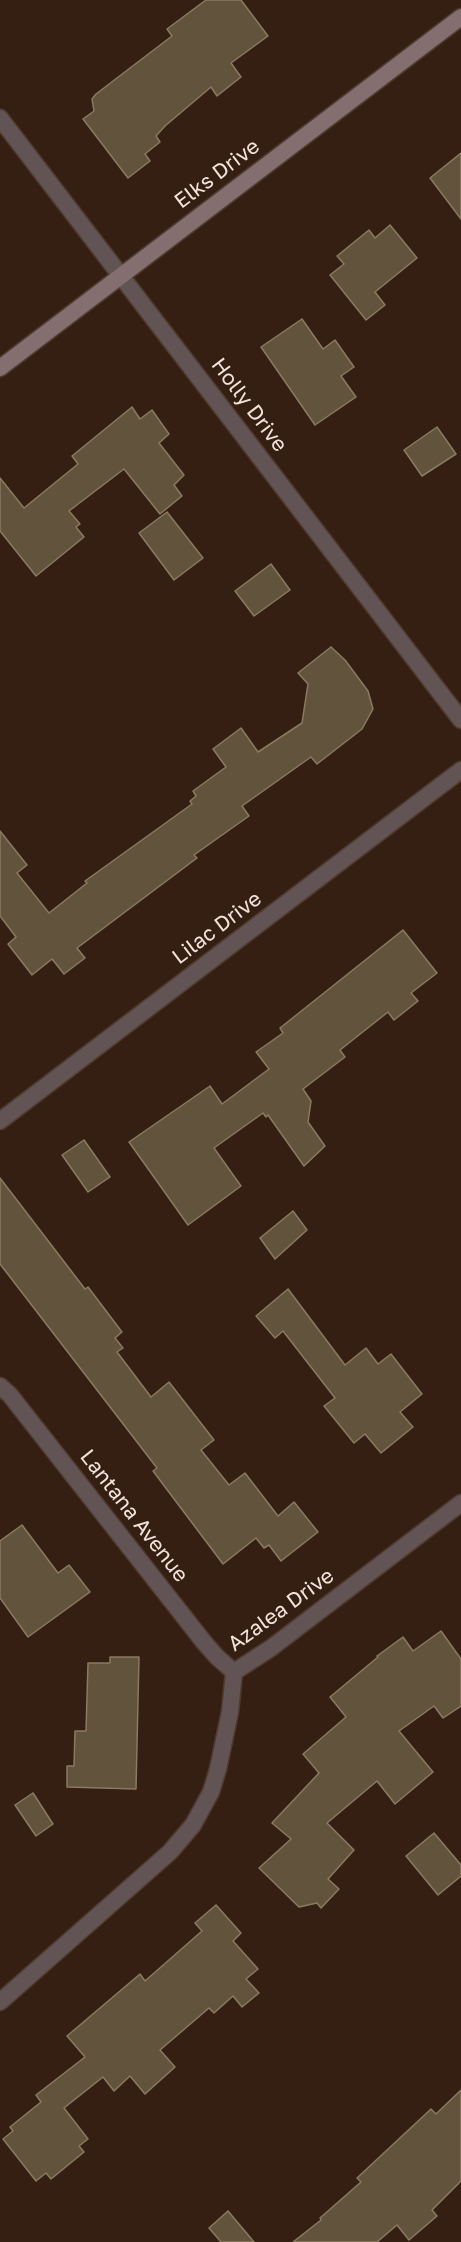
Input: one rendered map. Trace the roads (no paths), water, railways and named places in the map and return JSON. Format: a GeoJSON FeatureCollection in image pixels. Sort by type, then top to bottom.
{"type":"FeatureCollection","features":[{"type":"Feature","properties":{"kind":"main road","name":"Elks Drive"},"geometry":{"type":"LineString","coordinates":[[0,368],[461,17]]}},
{"type":"Feature","properties":{"kind":"street","name":"Holly Drive"},"geometry":{"type":"LineString","coordinates":[[0,118],[461,720]]}},
{"type":"Feature","properties":{"kind":"street","name":"Lilac Drive"},"geometry":{"type":"LineString","coordinates":[[0,1121],[461,770]]}},
{"type":"Feature","properties":{"kind":"street","name":"Lantana Avenue"},"geometry":{"type":"LineString","coordinates":[[0,1386],[10,1395],[203,1641],[217,1658],[234,1672]]}},
{"type":"Feature","properties":{"kind":"street","name":"Azalea Drive"},"geometry":{"type":"LineString","coordinates":[[0,2002],[170,1852],[193,1825],[211,1792],[218,1769],[230,1712],[234,1672],[272,1648],[461,1503]]}}]}
